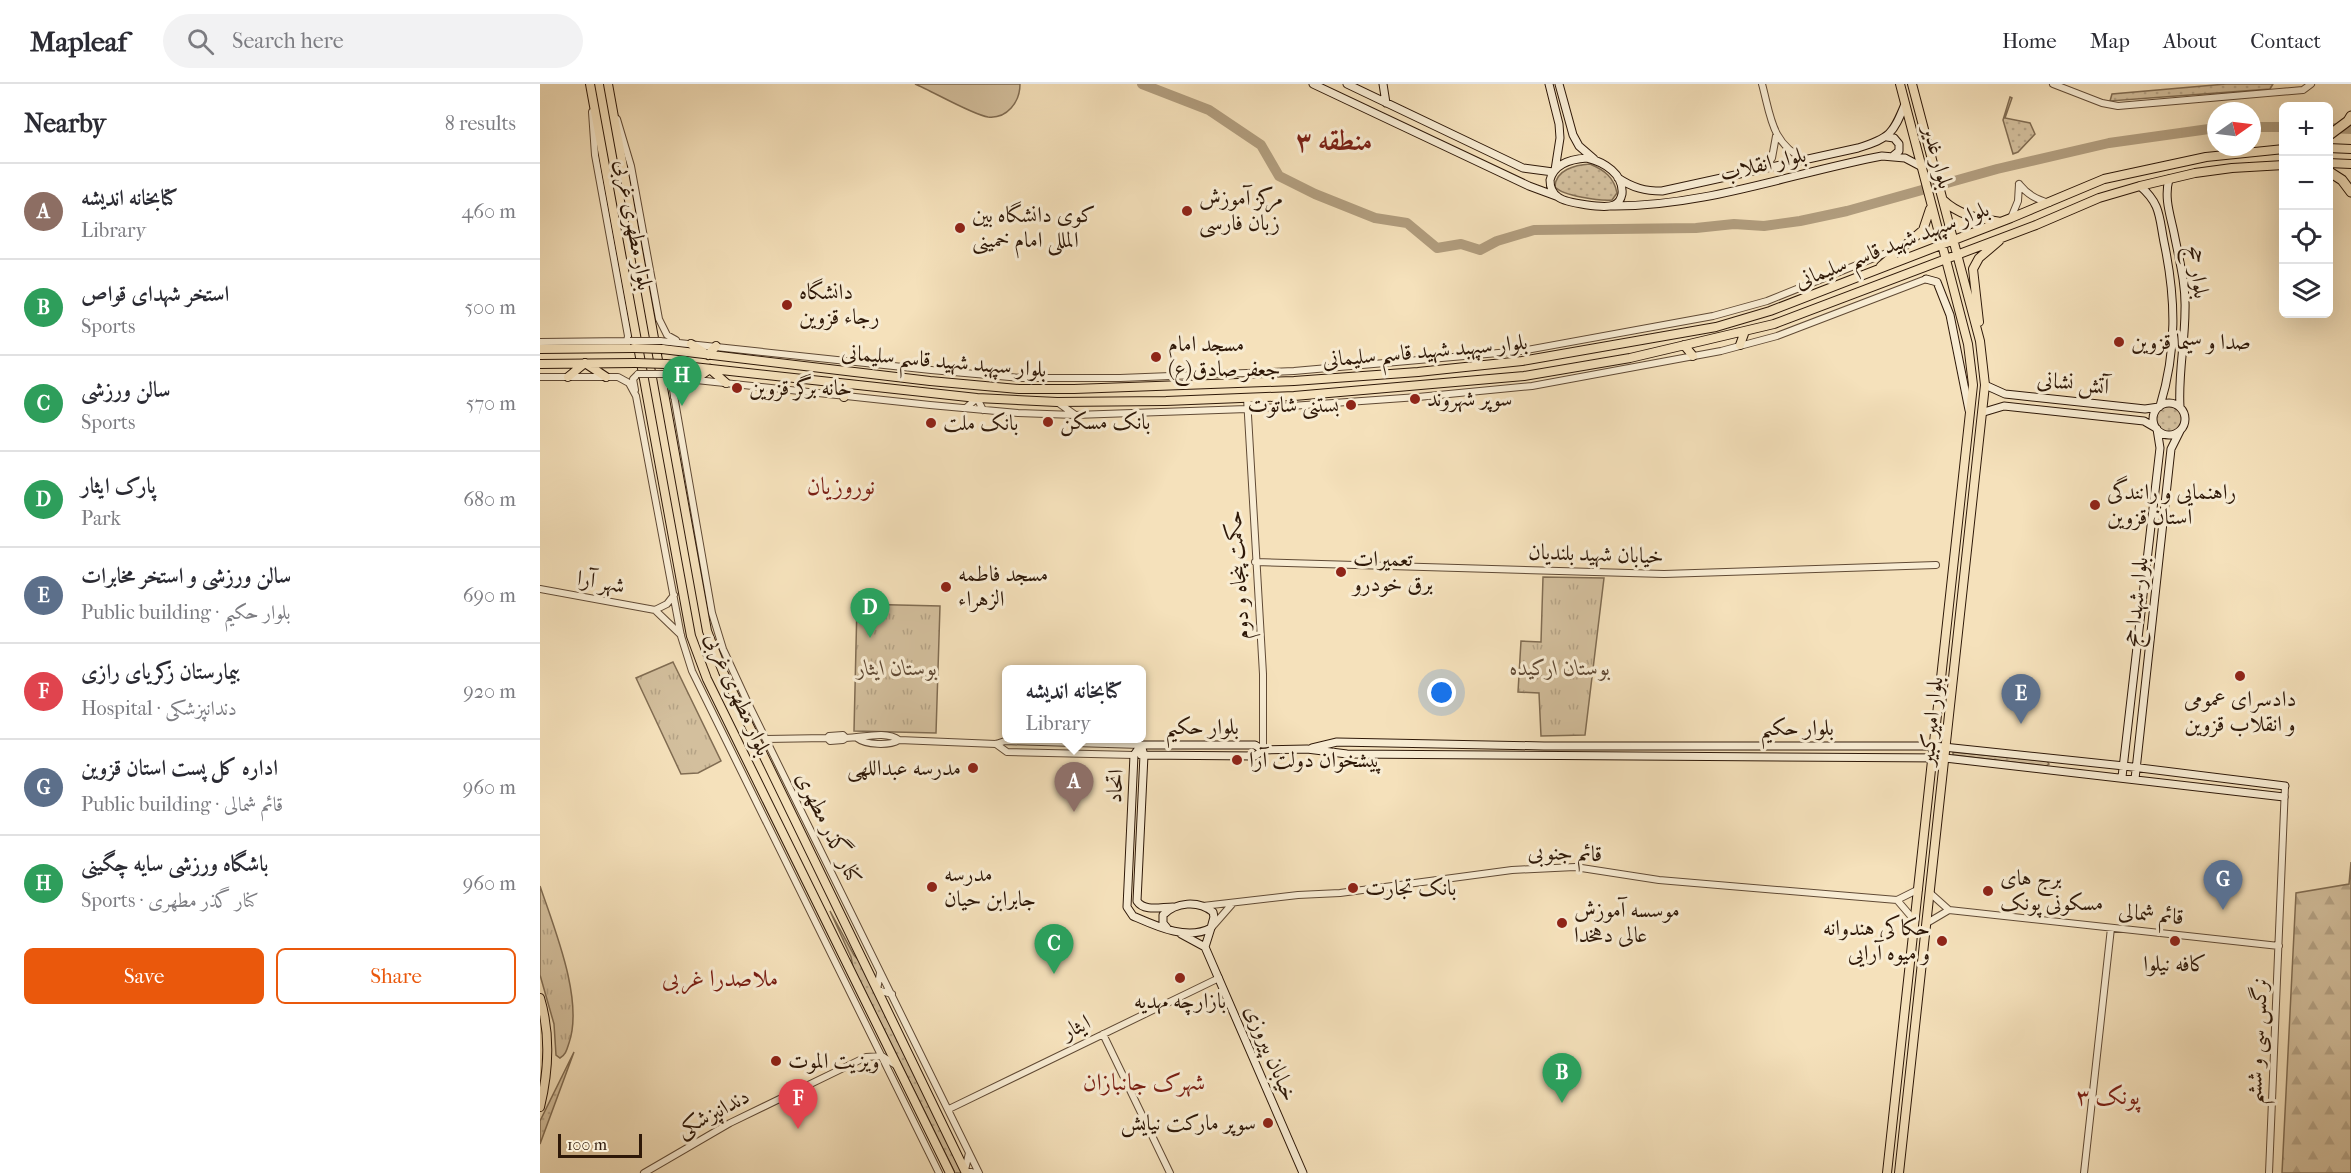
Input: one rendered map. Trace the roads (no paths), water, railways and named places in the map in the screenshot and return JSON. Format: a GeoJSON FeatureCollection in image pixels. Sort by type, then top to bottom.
{"type":"FeatureCollection","features":[{"type":"Feature","properties":{"kind":"highway"},"geometry":{"type":"LineString","coordinates":[[2333,132],[2350,118]]}},
{"type":"Feature","properties":{"kind":"highway"},"geometry":{"type":"LineString","coordinates":[[2333,174],[2342,180],[2351,192]]}},
{"type":"Feature","properties":{"kind":"main road"},"geometry":{"type":"LineString","coordinates":[[1313,84],[1528,186],[1583,204],[1611,206],[1618,202],[1623,194],[1623,185],[1612,170],[1579,146],[1568,121],[1559,84]]}},
{"type":"Feature","properties":{"kind":"main road"},"geometry":{"type":"LineString","coordinates":[[1383,84],[1386,103]]}},
{"type":"Feature","properties":{"kind":"main road"},"geometry":{"type":"LineString","coordinates":[[1549,84],[1559,124],[1560,138],[1550,185],[1556,196]]}},
{"type":"Feature","properties":{"kind":"main road","name":"بلوار غدیر"},"geometry":{"type":"LineString","coordinates":[[1900,84],[1942,245]]}},
{"type":"Feature","properties":{"kind":"main road","name":"بلوار غدیر"},"geometry":{"type":"LineString","coordinates":[[1911,84],[1953,241]]}},
{"type":"Feature","properties":{"kind":"main road"},"geometry":{"type":"LineString","coordinates":[[1352,85],[1523,168],[1554,171],[1568,161],[1596,160]]}},
{"type":"Feature","properties":{"kind":"main road","name":"بلوار مطهری غربی"},"geometry":{"type":"LineString","coordinates":[[591,86],[691,636],[707,679],[950,1173]]}},
{"type":"Feature","properties":{"kind":"main road","name":"بلوار مطهری غربی"},"geometry":{"type":"LineString","coordinates":[[609,88],[702,609],[710,641],[965,1171]]}},
{"type":"Feature","properties":{"kind":"main road"},"geometry":{"type":"LineString","coordinates":[[1893,156],[1899,151],[1899,144],[1894,138],[1887,137],[1905,104]]}},
{"type":"Feature","properties":{"kind":"main road","name":"بلوار انقلاب"},"geometry":{"type":"LineString","coordinates":[[1618,178],[1631,187],[1644,191],[1662,192],[1858,148],[1887,137]]}},
{"type":"Feature","properties":{"kind":"main road"},"geometry":{"type":"LineString","coordinates":[[2333,148],[2351,149]]}},
{"type":"Feature","properties":{"kind":"main road","name":"بلوار سپهبد شهید قاسم سلیمانی"},"geometry":{"type":"LineString","coordinates":[[540,349],[630,344],[661,345],[708,355],[1019,389],[1262,382],[1442,370],[1522,362],[1716,327],[1770,310],[1953,241],[2050,203],[2095,182],[2206,157],[2279,149]]}},
{"type":"Feature","properties":{"kind":"main road","name":"بلوار انقلاب"},"geometry":{"type":"LineString","coordinates":[[1611,206],[1644,206],[1683,201],[1861,160],[1893,156],[1905,158],[1922,166]]}},
{"type":"Feature","properties":{"kind":"main road"},"geometry":{"type":"LineString","coordinates":[[2333,164],[2351,164]]}},
{"type":"Feature","properties":{"kind":"main road","name":"بلوار سپهبد شهید قاسم سلیمانی"},"geometry":{"type":"LineString","coordinates":[[540,364],[666,364],[976,398],[1057,402],[1247,398],[1418,387],[1577,369],[1745,331],[1814,310],[2120,191],[2169,179],[2232,168],[2279,165]]}},
{"type":"Feature","properties":{"kind":"main road"},"geometry":{"type":"LineString","coordinates":[[2116,176],[2114,183],[2120,191]]}},
{"type":"Feature","properties":{"kind":"main road","name":"بلوار حج"},"geometry":{"type":"LineString","coordinates":[[2169,179],[2166,198],[2182,274],[2185,300],[2185,326],[2178,384],[2180,407]]}},
{"type":"Feature","properties":{"kind":"main road"},"geometry":{"type":"LineString","coordinates":[[2095,182],[2100,191],[2099,198]]}},
{"type":"Feature","properties":{"kind":"main road"},"geometry":{"type":"LineString","coordinates":[[2140,186],[2156,201],[2158,193],[2161,192],[2166,198]]}},
{"type":"Feature","properties":{"kind":"main road"},"geometry":{"type":"LineString","coordinates":[[1942,198],[1951,207],[1965,215],[2002,222]]}},
{"type":"Feature","properties":{"kind":"main road","name":"بلوار حج"},"geometry":{"type":"LineString","coordinates":[[2156,201],[2174,301],[2174,325],[2167,382],[2159,406]]}},
{"type":"Feature","properties":{"kind":"main road"},"geometry":{"type":"LineString","coordinates":[[1878,268],[1923,230],[1931,203]]}},
{"type":"Feature","properties":{"kind":"main road"},"geometry":{"type":"LineString","coordinates":[[1936,225],[1940,228],[1945,227],[1948,222]]}},
{"type":"Feature","properties":{"kind":"main road"},"geometry":{"type":"LineString","coordinates":[[1980,341],[1973,269],[1978,258],[2006,236]]}},
{"type":"Feature","properties":{"kind":"main road","name":"بلوار امیرکبیر"},"geometry":{"type":"LineString","coordinates":[[1899,1173],[1984,412],[1985,385],[1980,341],[1953,241]]}},
{"type":"Feature","properties":{"kind":"main road","name":"بلوار امیرکبیر"},"geometry":{"type":"LineString","coordinates":[[1887,1173],[1973,385],[1972,364],[1942,245]]}},
{"type":"Feature","properties":{"kind":"main road"},"geometry":{"type":"LineString","coordinates":[[1950,278],[1950,268],[1954,266],[1959,267],[1962,274]]}},
{"type":"Feature","properties":{"kind":"main road","name":"بلوار امیرکبیر"},"geometry":{"type":"LineString","coordinates":[[1926,279],[1937,282],[1950,315],[1970,422]]}},
{"type":"Feature","properties":{"kind":"main road"},"geometry":{"type":"LineString","coordinates":[[1740,345],[1745,331]]}},
{"type":"Feature","properties":{"kind":"main road"},"geometry":{"type":"LineString","coordinates":[[569,349],[591,343]]}},
{"type":"Feature","properties":{"kind":"main road"},"geometry":{"type":"LineString","coordinates":[[691,344],[708,355],[716,346]]}},
{"type":"Feature","properties":{"kind":"main road"},"geometry":{"type":"LineString","coordinates":[[1684,345],[1693,356]]}},
{"type":"Feature","properties":{"kind":"main road"},"geometry":{"type":"LineString","coordinates":[[1589,350],[1587,358],[1592,366]]}},
{"type":"Feature","properties":{"kind":"main road"},"geometry":{"type":"LineString","coordinates":[[1573,352],[1579,360],[1577,369]]}},
{"type":"Feature","properties":{"kind":"main road"},"geometry":{"type":"LineString","coordinates":[[1441,359],[1442,370]]}},
{"type":"Feature","properties":{"kind":"main road"},"geometry":{"type":"LineString","coordinates":[[567,377],[585,363],[606,377]]}},
{"type":"Feature","properties":{"kind":"main road"},"geometry":{"type":"LineString","coordinates":[[694,380],[710,369],[726,383]]}},
{"type":"Feature","properties":{"kind":"main road"},"geometry":{"type":"LineString","coordinates":[[844,397],[845,384]]}},
{"type":"Feature","properties":{"kind":"main road"},"geometry":{"type":"LineString","coordinates":[[1185,385],[1182,392],[1185,401]]}},
{"type":"Feature","properties":{"kind":"main road","name":"آتش نشانی"},"geometry":{"type":"LineString","coordinates":[[1985,385],[2005,394],[2145,409],[2159,406]]}},
{"type":"Feature","properties":{"kind":"main road"},"geometry":{"type":"LineString","coordinates":[[1164,386],[1169,392],[1166,401]]}},
{"type":"Feature","properties":{"kind":"main road"},"geometry":{"type":"LineString","coordinates":[[2046,411],[2047,399]]}},
{"type":"Feature","properties":{"kind":"main road"},"geometry":{"type":"LineString","coordinates":[[2170,403],[2180,407],[2185,418],[2180,431],[2168,435],[2156,429],[2153,417],[2159,406],[2170,403]]}},
{"type":"Feature","properties":{"kind":"main road","name":"آتش نشانی"},"geometry":{"type":"LineString","coordinates":[[1984,412],[2004,406],[2144,421],[2156,429]]}},
{"type":"Feature","properties":{"kind":"main road","name":"بلوار شهدا حج"},"geometry":{"type":"LineString","coordinates":[[2122,777],[2160,448],[2156,429]]}},
{"type":"Feature","properties":{"kind":"main road","name":"بلوار شهدا حج"},"geometry":{"type":"LineString","coordinates":[[2135,778],[2171,449],[2180,431]]}},
{"type":"Feature","properties":{"kind":"main road","name":"بلوار حکیم"},"geometry":{"type":"LineString","coordinates":[[1307,749],[1337,742],[1544,746],[1934,746],[2136,767],[2285,786]]}},
{"type":"Feature","properties":{"kind":"main road","name":"بلوار حکیم"},"geometry":{"type":"LineString","coordinates":[[1141,745],[1255,745],[1263,750],[1307,749],[1370,754],[1945,758],[2060,769],[2284,796]]}},
{"type":"Feature","properties":{"kind":"main road","name":"اتحاد"},"geometry":{"type":"LineString","coordinates":[[1141,745],[1134,755],[1127,907],[1133,916],[1176,932]]}},
{"type":"Feature","properties":{"kind":"main road","name":"اتحاد"},"geometry":{"type":"LineString","coordinates":[[1141,745],[1144,755],[1137,901],[1145,908],[1173,907]]}},
{"type":"Feature","properties":{"kind":"main road","name":"بلوار حکیم"},"geometry":{"type":"LineString","coordinates":[[1134,755],[1255,756],[1263,750]]}},
{"type":"Feature","properties":{"kind":"main road"},"geometry":{"type":"LineString","coordinates":[[2060,769],[2062,759]]}},
{"type":"Feature","properties":{"kind":"main road"},"geometry":{"type":"LineString","coordinates":[[2192,786],[2193,775]]}},
{"type":"Feature","properties":{"kind":"main road"},"geometry":{"type":"LineString","coordinates":[[814,895],[824,894],[828,888]]}},
{"type":"Feature","properties":{"kind":"main road"},"geometry":{"type":"LineString","coordinates":[[1167,928],[1162,923],[1163,915],[1173,907],[1188,904],[1202,906],[1213,912],[1214,917],[1205,947],[1176,932]]}},
{"type":"Feature","properties":{"kind":"main road"},"geometry":{"type":"LineString","coordinates":[[823,915],[829,907],[838,908]]}},
{"type":"Feature","properties":{"kind":"main road"},"geometry":{"type":"LineString","coordinates":[[1176,932],[1199,933],[1211,928]]}},
{"type":"Feature","properties":{"kind":"main road","name":"خیابان پیروزی"},"geometry":{"type":"LineString","coordinates":[[1205,947],[1303,1173]]}},
{"type":"Feature","properties":{"kind":"main road"},"geometry":{"type":"LineString","coordinates":[[540,998],[548,1034],[549,1059],[540,1107]]}},
{"type":"Feature","properties":{"kind":"street"},"geometry":{"type":"LineString","coordinates":[[1762,84],[1776,136],[1783,146],[1805,160]]}},
{"type":"Feature","properties":{"kind":"street"},"geometry":{"type":"LineString","coordinates":[[2054,84],[2102,103],[2118,106],[2303,90],[2311,84]]}},
{"type":"Feature","properties":{"kind":"street"},"geometry":{"type":"LineString","coordinates":[[2277,84],[2281,92]]}},
{"type":"Feature","properties":{"kind":"street"},"geometry":{"type":"LineString","coordinates":[[540,342],[630,344],[595,155],[591,86]]}},
{"type":"Feature","properties":{"kind":"street"},"geometry":{"type":"LineString","coordinates":[[609,88],[631,166],[659,318],[667,335],[679,342]]}},
{"type":"Feature","properties":{"kind":"street"},"geometry":{"type":"LineString","coordinates":[[1764,169],[1772,158],[1776,136]]}},
{"type":"Feature","properties":{"kind":"street"},"geometry":{"type":"LineString","coordinates":[[2011,218],[2018,201],[2019,184],[2037,199],[2050,203]]}},
{"type":"Feature","properties":{"kind":"street"},"geometry":{"type":"LineString","coordinates":[[661,345],[679,342],[1022,378],[1136,377],[1262,372],[1441,359],[1561,344],[1713,316],[1767,301],[1900,248]]}},
{"type":"Feature","properties":{"kind":"street"},"geometry":{"type":"LineString","coordinates":[[674,397],[682,382],[687,379],[983,410],[1075,414],[1247,409],[1418,397],[1532,386],[1693,356],[1740,345],[1816,322],[1918,280],[1926,279]]}},
{"type":"Feature","properties":{"kind":"street"},"geometry":{"type":"LineString","coordinates":[[1262,372],[1262,382]]}},
{"type":"Feature","properties":{"kind":"street","name":"کنار گذر مطهری"},"geometry":{"type":"LineString","coordinates":[[636,396],[633,379],[638,374],[666,374],[671,380],[712,613],[723,649],[949,1109],[977,1173]]}},
{"type":"Feature","properties":{"kind":"street"},"geometry":{"type":"LineString","coordinates":[[540,377],[624,379],[636,396],[681,636],[692,671],[939,1173]]}},
{"type":"Feature","properties":{"kind":"street"},"geometry":{"type":"LineString","coordinates":[[1136,377],[1145,387]]}},
{"type":"Feature","properties":{"kind":"street"},"geometry":{"type":"LineString","coordinates":[[966,408],[976,398],[983,410]]}},
{"type":"Feature","properties":{"kind":"street","name":"حکمت پنجاه و دوم"},"geometry":{"type":"LineString","coordinates":[[1247,398],[1263,674],[1263,750]]}},
{"type":"Feature","properties":{"kind":"street"},"geometry":{"type":"LineString","coordinates":[[1057,402],[1075,414]]}},
{"type":"Feature","properties":{"kind":"street","name":"خیابان شهید بلندیان"},"geometry":{"type":"LineString","coordinates":[[1255,562],[1664,574],[1936,564]]}},
{"type":"Feature","properties":{"kind":"street","name":"شهر آرا"},"geometry":{"type":"LineString","coordinates":[[540,589],[655,610]]}},
{"type":"Feature","properties":{"kind":"street"},"geometry":{"type":"LineString","coordinates":[[674,595],[667,604],[655,610],[681,636]]}},
{"type":"Feature","properties":{"kind":"street"},"geometry":{"type":"LineString","coordinates":[[733,692],[747,701]]}},
{"type":"Feature","properties":{"kind":"street","name":"بلوار حکیم"},"geometry":{"type":"LineString","coordinates":[[766,739],[826,738],[830,741],[843,741],[846,738],[857,738],[862,735],[894,736],[899,740],[996,744],[1002,742]]}},
{"type":"Feature","properties":{"kind":"street","name":"بلوار حکیم"},"geometry":{"type":"LineString","coordinates":[[1073,743],[1141,745]]}},
{"type":"Feature","properties":{"kind":"street","name":"بلوار حکیم"},"geometry":{"type":"LineString","coordinates":[[996,744],[1007,752],[1134,755]]}},
{"type":"Feature","properties":{"kind":"street","name":"نرگس سی و ششم"},"geometry":{"type":"LineString","coordinates":[[2269,1173],[2285,786]]}},
{"type":"Feature","properties":{"kind":"street"},"geometry":{"type":"LineString","coordinates":[[794,797],[795,820]]}},
{"type":"Feature","properties":{"kind":"street"},"geometry":{"type":"LineString","coordinates":[[758,805],[775,817]]}},
{"type":"Feature","properties":{"kind":"street","name":"قائم جنوبی"},"geometry":{"type":"LineString","coordinates":[[1202,906],[1298,895],[1340,893],[1512,870],[1575,867],[1641,878],[1897,900]]}},
{"type":"Feature","properties":{"kind":"street"},"geometry":{"type":"LineString","coordinates":[[1915,921],[1897,900],[1919,890]]}},
{"type":"Feature","properties":{"kind":"street"},"geometry":{"type":"LineString","coordinates":[[1927,923],[1949,910],[1930,893]]}},
{"type":"Feature","properties":{"kind":"street"},"geometry":{"type":"LineString","coordinates":[[1211,928],[1234,903]]}},
{"type":"Feature","properties":{"kind":"street","name":"قائم شمالی"},"geometry":{"type":"LineString","coordinates":[[1949,910],[2279,946]]}},
{"type":"Feature","properties":{"kind":"street"},"geometry":{"type":"LineString","coordinates":[[2084,1173],[2111,928]]}},
{"type":"Feature","properties":{"kind":"street"},"geometry":{"type":"LineString","coordinates":[[880,971],[877,990],[892,994]]}},
{"type":"Feature","properties":{"kind":"street","name":"ایثار"},"geometry":{"type":"LineString","coordinates":[[949,1109],[1219,978]]}},
{"type":"Feature","properties":{"kind":"street"},"geometry":{"type":"LineString","coordinates":[[847,986],[862,993],[858,1009]]}},
{"type":"Feature","properties":{"kind":"street"},"geometry":{"type":"LineString","coordinates":[[1104,1034],[1170,1173]]}},
{"type":"Feature","properties":{"kind":"street","name":"دندانپزشکی"},"geometry":{"type":"LineString","coordinates":[[866,1057],[875,1044]]}},
{"type":"Feature","properties":{"kind":"street"},"geometry":{"type":"LineString","coordinates":[[882,1056],[898,1066]]}},
{"type":"Feature","properties":{"kind":"street","name":"دندانپزشکی"},"geometry":{"type":"LineString","coordinates":[[644,1173],[730,1123],[866,1057],[882,1056]]}},
{"type":"Feature","properties":{"kind":"street"},"geometry":{"type":"LineString","coordinates":[[969,1153],[965,1171],[977,1173]]}},
{"type":"Feature","properties":{"kind":"waterway"},"geometry":{"type":"LineString","coordinates":[[1142,84],[1209,110],[1261,145],[1279,176],[1315,194],[1375,218],[1407,223],[1437,248],[1461,244],[1480,250],[1497,241],[1534,230],[1696,228],[1734,224],[1764,226],[1800,221],[1847,211],[1997,169],[2109,143],[2207,129]]}},
{"type":"Feature","properties":{"kind":"waterway"},"geometry":{"type":"LineString","coordinates":[[2261,127],[2279,127]]}},
{"type":"Feature","properties":{"kind":"waterway"},"geometry":{"type":"LineString","coordinates":[[2333,128],[2351,129]]}},
{"type":"Feature","properties":{"kind":"place","name":"مرکز آموزش زبان فارسی"},"geometry":{"type":"Point","coordinates":[1187,211]}},
{"type":"Feature","properties":{"kind":"place","name":"کوی دانشگاه بین المللی امام خمینی"},"geometry":{"type":"Point","coordinates":[960,228]}},
{"type":"Feature","properties":{"kind":"place","name":"دانشگاه رجاء قزوین"},"geometry":{"type":"Point","coordinates":[787,305]}},
{"type":"Feature","properties":{"kind":"place","name":"صدا و سیما قزوین"},"geometry":{"type":"Point","coordinates":[2119,342]}},
{"type":"Feature","properties":{"kind":"place","name":"مسجد امام جعفر صادق(ع)"},"geometry":{"type":"Point","coordinates":[1156,357]}},
{"type":"Feature","properties":{"kind":"place","name":"خانه برگر قزوین"},"geometry":{"type":"Point","coordinates":[737,388]}},
{"type":"Feature","properties":{"kind":"place","name":"سوپر شهروند"},"geometry":{"type":"Point","coordinates":[1415,399]}},
{"type":"Feature","properties":{"kind":"place","name":"بستنی شاتوت"},"geometry":{"type":"Point","coordinates":[1351,405]}},
{"type":"Feature","properties":{"kind":"place","name":"باشگاه ورزشى سايه چگينى"},"geometry":{"type":"Point","coordinates":[682,406]}},
{"type":"Feature","properties":{"kind":"place","name":"بانک مسکن"},"geometry":{"type":"Point","coordinates":[1048,422]}},
{"type":"Feature","properties":{"kind":"place","name":"بانک ملت"},"geometry":{"type":"Point","coordinates":[931,423]}},
{"type":"Feature","properties":{"kind":"place","name":"راهنمایی و رانندگی استان قزوین"},"geometry":{"type":"Point","coordinates":[2095,505]}},
{"type":"Feature","properties":{"kind":"place","name":"تعمیرات برق خودرو"},"geometry":{"type":"Point","coordinates":[1341,572]}},
{"type":"Feature","properties":{"kind":"place","name":"مسجد فاطمه الزهراء"},"geometry":{"type":"Point","coordinates":[946,587]}},
{"type":"Feature","properties":{"kind":"place","name":"پارک ایثار"},"geometry":{"type":"Point","coordinates":[870,638]}},
{"type":"Feature","properties":{"kind":"place","name":"دادسرای عمومی و انقلاب قزوین"},"geometry":{"type":"Point","coordinates":[2240,676]}},
{"type":"Feature","properties":{"kind":"place","name":"سالن ورزشی و استخر مخابرات"},"geometry":{"type":"Point","coordinates":[2021,724]}},
{"type":"Feature","properties":{"kind":"place","name":"پیشخوان دولت آرا"},"geometry":{"type":"Point","coordinates":[1237,760]}},
{"type":"Feature","properties":{"kind":"place","name":"مدرسه عبداللهی"},"geometry":{"type":"Point","coordinates":[973,768]}},
{"type":"Feature","properties":{"kind":"place","name":"کتابخانه اندیشه"},"geometry":{"type":"Point","coordinates":[1074,812]}},
{"type":"Feature","properties":{"kind":"place","name":"مدرسه جابرابن حیان"},"geometry":{"type":"Point","coordinates":[932,887]}},
{"type":"Feature","properties":{"kind":"place","name":"بانک تجارت"},"geometry":{"type":"Point","coordinates":[1353,888]}},
{"type":"Feature","properties":{"kind":"place","name":"برج های مسکونی پونک"},"geometry":{"type":"Point","coordinates":[1988,891]}},
{"type":"Feature","properties":{"kind":"place","name":"اداره کل پست استان قزوین"},"geometry":{"type":"Point","coordinates":[2223,910]}},
{"type":"Feature","properties":{"kind":"place","name":"موسسه آموزش عالی دهخدا"},"geometry":{"type":"Point","coordinates":[1562,923]}},
{"type":"Feature","properties":{"kind":"place","name":"حکاکی هندوانه و میوه آرایی"},"geometry":{"type":"Point","coordinates":[1942,941]}},
{"type":"Feature","properties":{"kind":"place","name":"کافه نیلوا"},"geometry":{"type":"Point","coordinates":[2175,941]}},
{"type":"Feature","properties":{"kind":"place","name":"سالن ورزشی"},"geometry":{"type":"Point","coordinates":[1054,974]}},
{"type":"Feature","properties":{"kind":"place","name":"بازارچه مهدیه"},"geometry":{"type":"Point","coordinates":[1180,978]}},
{"type":"Feature","properties":{"kind":"place","name":"ویزیت الموت"},"geometry":{"type":"Point","coordinates":[776,1061]}},
{"type":"Feature","properties":{"kind":"place","name":"استخر شهدای قواص"},"geometry":{"type":"Point","coordinates":[1562,1103]}},
{"type":"Feature","properties":{"kind":"place","name":"سوپر مارکت نیایش"},"geometry":{"type":"Point","coordinates":[1268,1123]}},
{"type":"Feature","properties":{"kind":"place","name":"بیمارستان زکریای رازی"},"geometry":{"type":"Point","coordinates":[798,1129]}},
{"type":"Feature","properties":{"kind":"district","name":"منطقه ۳"},"geometry":{"type":"Point","coordinates":[1334,140]}},
{"type":"Feature","properties":{"kind":"district","name":"نوروزیان"},"geometry":{"type":"Point","coordinates":[841,486]}},
{"type":"Feature","properties":{"kind":"district","name":"ملاصدرا غربی"},"geometry":{"type":"Point","coordinates":[720,978]}},
{"type":"Feature","properties":{"kind":"district","name":"شهرک جانبازان"},"geometry":{"type":"Point","coordinates":[1144,1082]}},
{"type":"Feature","properties":{"kind":"district","name":"پونک ۳"},"geometry":{"type":"Point","coordinates":[2108,1096]}},
{"type":"Feature","properties":{"kind":"park label","name":"بوستان ایثار"},"geometry":{"type":"Point","coordinates":[897,668]}},
{"type":"Feature","properties":{"kind":"park label","name":"بوستان ارکیده"},"geometry":{"type":"Point","coordinates":[1560,668]}}]}
